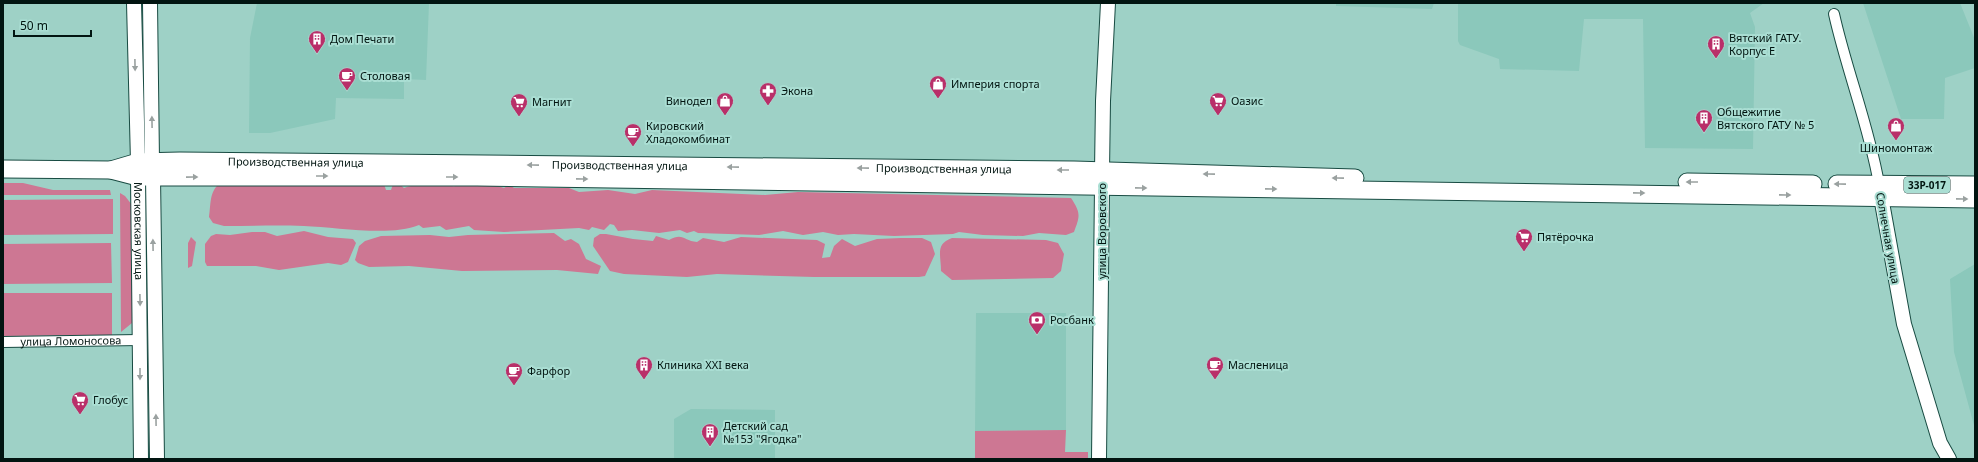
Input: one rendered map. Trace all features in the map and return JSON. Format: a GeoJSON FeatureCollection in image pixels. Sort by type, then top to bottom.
{"type":"FeatureCollection","features":[{"type":"Feature","properties":{"kind":"highway"},"geometry":{"type":"LineString","coordinates":[[3,169],[145,169]]}},
{"type":"Feature","properties":{"kind":"highway","name":"Производственная улица"},"geometry":{"type":"LineString","coordinates":[[145,169],[1102,179]]}},
{"type":"Feature","properties":{"kind":"highway"},"geometry":{"type":"LineString","coordinates":[[1102,179],[1385,179],[1732,182],[1880,191]]}},
{"type":"Feature","properties":{"kind":"highway"},"geometry":{"type":"LineString","coordinates":[[1102,179],[1746,195],[1880,191]]}},
{"type":"Feature","properties":{"kind":"highway","name":"33Р-017"},"geometry":{"type":"LineString","coordinates":[[1880,191],[1975,185]]}},
{"type":"Feature","properties":{"kind":"highway","name":"33Р-017"},"geometry":{"type":"LineString","coordinates":[[1880,191],[1975,199]]}},
{"type":"Feature","properties":{"kind":"main road","name":"Московская улица"},"geometry":{"type":"LineString","coordinates":[[134,3],[155,340],[157,459]]}},
{"type":"Feature","properties":{"kind":"main road","name":"Московская улица"},"geometry":{"type":"LineString","coordinates":[[141,459],[140,340],[150,3]]}},
{"type":"Feature","properties":{"kind":"main road","name":"улица Воровского"},"geometry":{"type":"LineString","coordinates":[[1099,459],[1103,102],[1108,3]]}},
{"type":"Feature","properties":{"kind":"main road","name":"Солнечная улица"},"geometry":{"type":"LineString","coordinates":[[1880,191],[1904,324],[1937,436],[1949,459]]}},
{"type":"Feature","properties":{"kind":"main road"},"geometry":{"type":"LineString","coordinates":[[140,340],[155,340]]}},
{"type":"Feature","properties":{"kind":"street","name":"Солнечная улица"},"geometry":{"type":"LineString","coordinates":[[1834,14],[1844,59],[1865,125],[1880,191]]}},
{"type":"Feature","properties":{"kind":"street","name":"улица Ломоносова"},"geometry":{"type":"LineString","coordinates":[[3,342],[140,340]]}},
{"type":"Feature","properties":{"kind":"shaded area"},"geometry":{"type":"Polygon","coordinates":[[[257,3],[429,3],[426,80],[404,79],[404,99],[336,98],[335,119],[270,133],[249,133],[250,38],[257,3]]]}},
{"type":"Feature","properties":{"kind":"shaded area"},"geometry":{"type":"Polygon","coordinates":[[[1336,3],[1434,3],[1432,9],[1336,6],[1336,3]]]}},
{"type":"Feature","properties":{"kind":"shaded area"},"geometry":{"type":"Polygon","coordinates":[[[1458,3],[1764,3],[1750,13],[1755,27],[1753,149],[1645,148],[1643,19],[1584,19],[1579,71],[1500,69],[1499,59],[1460,45],[1458,41],[1458,3]]]}},
{"type":"Feature","properties":{"kind":"shaded area"},"geometry":{"type":"Polygon","coordinates":[[[1863,3],[1960,3],[1975,40],[1975,68],[1945,78],[1944,119],[1901,119],[1863,3]]]}},
{"type":"Feature","properties":{"kind":"shaded area"},"geometry":{"type":"Polygon","coordinates":[[[278,182],[384,184],[386,190],[391,190],[393,184],[398,183],[404,188],[443,184],[454,186],[486,184],[504,188],[509,185],[514,188],[569,188],[579,192],[608,190],[635,194],[652,190],[765,195],[798,192],[1071,198],[1077,207],[1078,218],[1074,232],[1066,235],[1039,233],[1023,236],[983,235],[959,232],[953,234],[894,236],[854,234],[838,235],[823,232],[803,235],[783,231],[759,235],[698,233],[694,231],[687,233],[680,230],[659,233],[632,230],[618,231],[614,225],[610,224],[604,230],[592,227],[589,230],[579,228],[504,232],[474,230],[469,226],[446,230],[440,226],[423,228],[419,225],[407,229],[378,231],[304,226],[224,226],[213,223],[209,217],[212,194],[220,183],[261,183],[269,186],[278,182]]]}},
{"type":"Feature","properties":{"kind":"shaded area"},"geometry":{"type":"Polygon","coordinates":[[[3,183],[23,183],[53,190],[110,190],[111,195],[3,195],[3,183]]]}},
{"type":"Feature","properties":{"kind":"shaded area"},"geometry":{"type":"Polygon","coordinates":[[[120,193],[125,196],[132,205],[134,317],[132,323],[121,332],[120,193]]]}},
{"type":"Feature","properties":{"kind":"shaded area"},"geometry":{"type":"Polygon","coordinates":[[[113,199],[113,234],[3,235],[3,200],[113,199]]]}},
{"type":"Feature","properties":{"kind":"shaded area"},"geometry":{"type":"Polygon","coordinates":[[[304,231],[328,237],[353,239],[356,243],[348,262],[341,265],[328,263],[279,270],[256,266],[207,266],[205,262],[205,244],[211,236],[216,234],[230,235],[265,232],[277,236],[304,231]]]}},
{"type":"Feature","properties":{"kind":"shaded area"},"geometry":{"type":"Polygon","coordinates":[[[554,233],[565,241],[571,239],[579,244],[586,259],[601,266],[598,274],[557,270],[462,271],[409,266],[369,267],[358,263],[355,260],[359,246],[365,241],[381,236],[430,235],[449,237],[468,235],[554,233]]]}},
{"type":"Feature","properties":{"kind":"shaded area"},"geometry":{"type":"Polygon","coordinates":[[[600,234],[653,241],[656,236],[669,240],[681,237],[697,242],[703,238],[724,242],[741,237],[817,240],[825,244],[822,258],[830,257],[834,246],[842,239],[855,246],[877,239],[922,238],[931,242],[935,254],[925,276],[919,277],[814,277],[717,274],[687,277],[624,274],[610,271],[593,246],[594,238],[600,234]]]}},
{"type":"Feature","properties":{"kind":"shaded area"},"geometry":{"type":"Polygon","coordinates":[[[191,237],[196,242],[192,266],[188,268],[188,243],[191,237]]]}},
{"type":"Feature","properties":{"kind":"shaded area"},"geometry":{"type":"Polygon","coordinates":[[[952,238],[1046,240],[1058,243],[1064,254],[1061,271],[1053,278],[952,280],[941,271],[940,251],[943,243],[952,238]]]}},
{"type":"Feature","properties":{"kind":"shaded area"},"geometry":{"type":"Polygon","coordinates":[[[111,243],[112,283],[3,284],[3,244],[111,243]]]}},
{"type":"Feature","properties":{"kind":"shaded area"},"geometry":{"type":"Polygon","coordinates":[[[1975,264],[1975,429],[1954,352],[1950,279],[1975,264]]]}},
{"type":"Feature","properties":{"kind":"shaded area"},"geometry":{"type":"Polygon","coordinates":[[[3,293],[112,293],[112,335],[3,336],[3,293]]]}},
{"type":"Feature","properties":{"kind":"shaded area"},"geometry":{"type":"Polygon","coordinates":[[[976,313],[1066,313],[1066,430],[975,431],[976,313]]]}},
{"type":"Feature","properties":{"kind":"shaded area"},"geometry":{"type":"Polygon","coordinates":[[[691,409],[775,410],[775,459],[674,459],[674,419],[691,409]]]}},
{"type":"Feature","properties":{"kind":"shaded area"},"geometry":{"type":"Polygon","coordinates":[[[1066,430],[1065,452],[1088,452],[1088,459],[975,459],[975,431],[1066,430]]]}},
{"type":"Feature","properties":{"kind":"place","name":"Дом Печати"},"geometry":{"type":"Point","coordinates":[317,54]}},
{"type":"Feature","properties":{"kind":"place","name":"Вятский ГАТУ. Корпус Е"},"geometry":{"type":"Point","coordinates":[1716,59]}},
{"type":"Feature","properties":{"kind":"place","name":"Столовая"},"geometry":{"type":"Point","coordinates":[347,91]}},
{"type":"Feature","properties":{"kind":"place","name":"Империя спорта"},"geometry":{"type":"Point","coordinates":[938,99]}},
{"type":"Feature","properties":{"kind":"place","name":"Экона"},"geometry":{"type":"Point","coordinates":[768,106]}},
{"type":"Feature","properties":{"kind":"place","name":"Винодел"},"geometry":{"type":"Point","coordinates":[725,116]}},
{"type":"Feature","properties":{"kind":"place","name":"Оазис"},"geometry":{"type":"Point","coordinates":[1218,116]}},
{"type":"Feature","properties":{"kind":"place","name":"Магнит"},"geometry":{"type":"Point","coordinates":[519,117]}},
{"type":"Feature","properties":{"kind":"place","name":"Общежитие Вятского ГАТУ № 5"},"geometry":{"type":"Point","coordinates":[1704,133]}},
{"type":"Feature","properties":{"kind":"place","name":"Шиномонтаж"},"geometry":{"type":"Point","coordinates":[1896,141]}},
{"type":"Feature","properties":{"kind":"place","name":"Кировский Хладокомбинат"},"geometry":{"type":"Point","coordinates":[633,147]}},
{"type":"Feature","properties":{"kind":"place","name":"Пятёрочка"},"geometry":{"type":"Point","coordinates":[1524,252]}},
{"type":"Feature","properties":{"kind":"place","name":"Росбанк"},"geometry":{"type":"Point","coordinates":[1037,335]}},
{"type":"Feature","properties":{"kind":"place","name":"Клиника XXI века"},"geometry":{"type":"Point","coordinates":[644,380]}},
{"type":"Feature","properties":{"kind":"place","name":"Масленица"},"geometry":{"type":"Point","coordinates":[1215,380]}},
{"type":"Feature","properties":{"kind":"place","name":"Фарфор"},"geometry":{"type":"Point","coordinates":[514,386]}},
{"type":"Feature","properties":{"kind":"place","name":"Глобус"},"geometry":{"type":"Point","coordinates":[80,415]}},
{"type":"Feature","properties":{"kind":"place","name":"Детский сад №153 \"Ягодка\""},"geometry":{"type":"Point","coordinates":[710,447]}}]}
